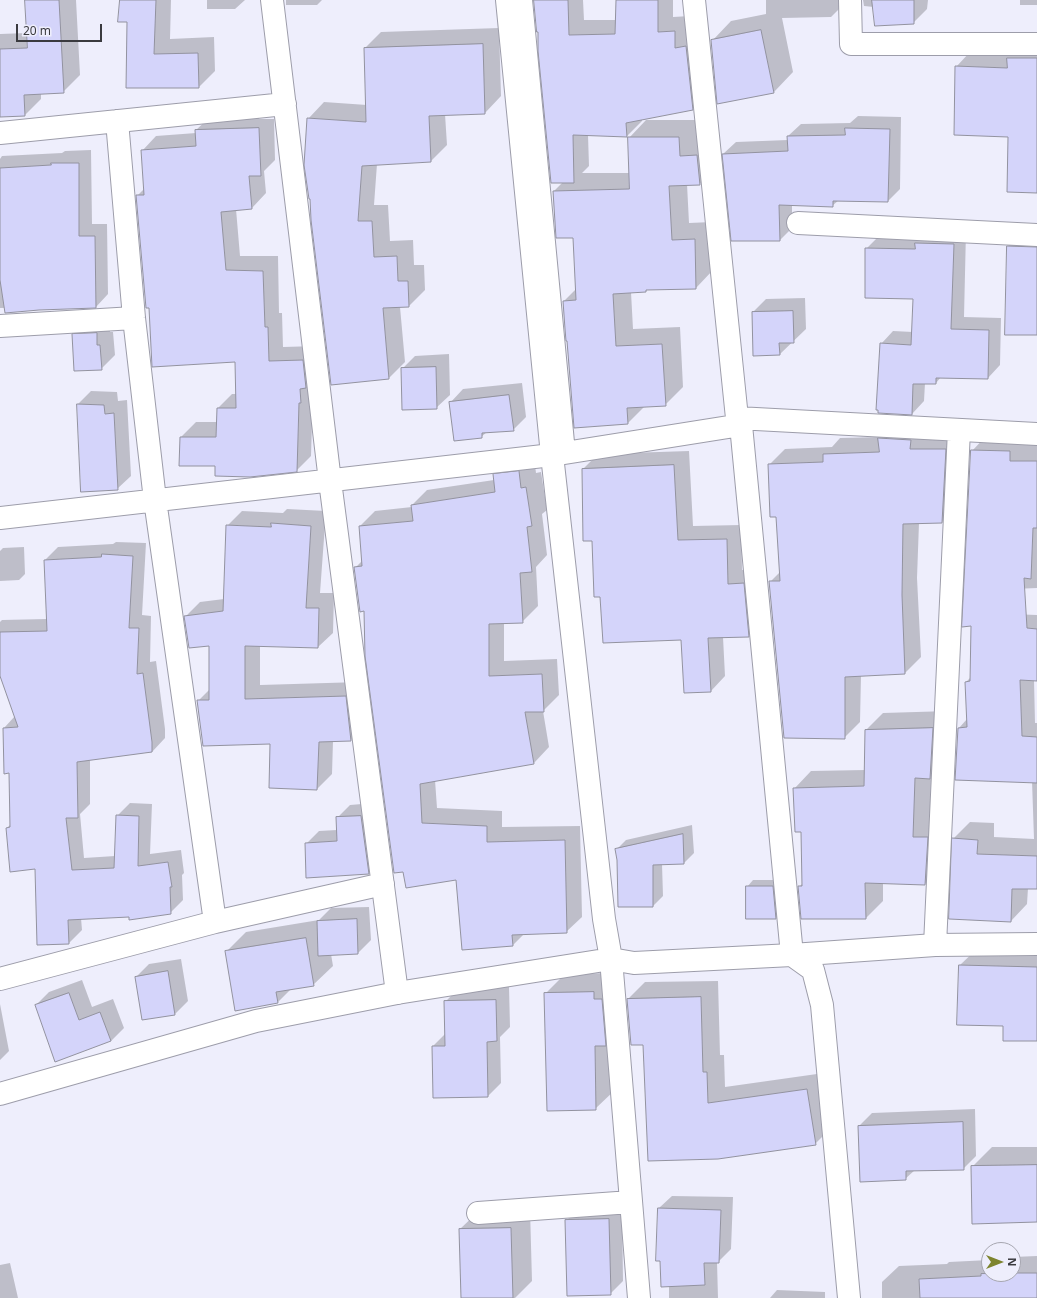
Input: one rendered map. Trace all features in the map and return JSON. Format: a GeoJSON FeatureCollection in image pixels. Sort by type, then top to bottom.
{"type":"FeatureCollection","features":[{"type":"Feature","properties":{"kind":"street"},"geometry":{"type":"LineString","coordinates":[[272,0],[286,104],[330,480],[397,993]]}},
{"type":"Feature","properties":{"kind":"street"},"geometry":{"type":"LineString","coordinates":[[507,0],[558,454],[604,919],[611,959],[639,1298]]}},
{"type":"Feature","properties":{"kind":"street"},"geometry":{"type":"LineString","coordinates":[[521,0],[558,454]]}},
{"type":"Feature","properties":{"kind":"street"},"geometry":{"type":"LineString","coordinates":[[694,0],[739,422],[792,955],[813,970],[822,1005],[849,1298]]}},
{"type":"Feature","properties":{"kind":"street"},"geometry":{"type":"LineString","coordinates":[[850,0],[851,44],[1037,44]]}},
{"type":"Feature","properties":{"kind":"street"},"geometry":{"type":"LineString","coordinates":[[0,133],[286,104]]}},
{"type":"Feature","properties":{"kind":"street"},"geometry":{"type":"LineString","coordinates":[[117,121],[134,318],[155,500],[215,922]]}},
{"type":"Feature","properties":{"kind":"street"},"geometry":{"type":"LineString","coordinates":[[798,223],[1037,235]]}},
{"type":"Feature","properties":{"kind":"street"},"geometry":{"type":"LineString","coordinates":[[0,326],[134,318]]}},
{"type":"Feature","properties":{"kind":"street"},"geometry":{"type":"LineString","coordinates":[[0,518],[558,454],[739,422],[1037,434]]}},
{"type":"Feature","properties":{"kind":"street"},"geometry":{"type":"LineString","coordinates":[[935,945],[959,430]]}},
{"type":"Feature","properties":{"kind":"street"},"geometry":{"type":"LineString","coordinates":[[0,979],[215,922],[383,884]]}},
{"type":"Feature","properties":{"kind":"street"},"geometry":{"type":"LineString","coordinates":[[0,1094],[256,1021],[397,993],[611,959],[634,963],[792,955],[935,945],[1037,944]]}},
{"type":"Feature","properties":{"kind":"street"},"geometry":{"type":"LineString","coordinates":[[478,1213],[631,1202]]}},
{"type":"Feature","properties":{"kind":"building"},"geometry":{"type":"Polygon","coordinates":[[[25,0],[59,0],[64,93],[24,95],[25,116],[0,117],[0,49],[27,48],[25,0]]]}},
{"type":"Feature","properties":{"kind":"building"},"geometry":{"type":"Polygon","coordinates":[[[120,0],[156,0],[154,54],[198,53],[199,88],[126,88],[127,22],[118,22],[120,0]]]}},
{"type":"Feature","properties":{"kind":"building"},"geometry":{"type":"Polygon","coordinates":[[[534,0],[568,0],[569,35],[615,34],[616,0],[658,0],[658,32],[675,31],[675,48],[686,46],[693,110],[626,123],[627,137],[573,135],[574,183],[551,183],[534,0]]]}},
{"type":"Feature","properties":{"kind":"building"},"geometry":{"type":"Polygon","coordinates":[[[872,0],[914,0],[914,24],[875,26],[872,0]]]}},
{"type":"Feature","properties":{"kind":"building"},"geometry":{"type":"Polygon","coordinates":[[[761,30],[774,93],[717,104],[711,40],[761,30]]]}},
{"type":"Feature","properties":{"kind":"building"},"geometry":{"type":"Polygon","coordinates":[[[483,44],[485,114],[429,116],[431,162],[362,166],[358,221],[372,221],[374,257],[397,256],[398,281],[408,281],[409,307],[383,308],[389,379],[331,385],[311,220],[310,199],[304,165],[307,118],[366,122],[364,48],[483,44]]]}},
{"type":"Feature","properties":{"kind":"building"},"geometry":{"type":"Polygon","coordinates":[[[1007,58],[1037,58],[1037,193],[1007,192],[1008,137],[954,135],[955,66],[1007,68],[1007,58]]]}},
{"type":"Feature","properties":{"kind":"building"},"geometry":{"type":"Polygon","coordinates":[[[259,128],[261,176],[249,176],[252,209],[221,212],[226,270],[263,271],[265,327],[268,327],[269,361],[303,360],[306,388],[300,389],[301,403],[299,403],[297,472],[250,477],[215,476],[215,466],[179,466],[180,437],[216,437],[217,408],[236,408],[235,362],[152,367],[149,308],[146,308],[136,195],[144,195],[141,150],[196,146],[195,130],[259,128]]]}},
{"type":"Feature","properties":{"kind":"building"},"geometry":{"type":"Polygon","coordinates":[[[845,128],[890,129],[888,202],[833,201],[833,207],[779,205],[780,241],[731,241],[722,154],[788,151],[787,136],[845,135],[845,128]]]}},
{"type":"Feature","properties":{"kind":"building"},"geometry":{"type":"Polygon","coordinates":[[[628,137],[679,137],[680,156],[697,155],[700,185],[669,186],[672,240],[695,239],[696,289],[646,290],[646,292],[613,294],[616,346],[662,344],[666,406],[627,408],[628,424],[574,428],[563,301],[576,300],[573,238],[556,238],[553,191],[629,189],[628,137]]]}},
{"type":"Feature","properties":{"kind":"building"},"geometry":{"type":"Polygon","coordinates":[[[51,163],[79,163],[79,236],[95,236],[96,308],[5,313],[0,280],[0,168],[51,165],[51,163]]]}},
{"type":"Feature","properties":{"kind":"building"},"geometry":{"type":"Polygon","coordinates":[[[915,243],[954,244],[951,329],[989,330],[988,379],[936,378],[936,384],[913,384],[912,415],[878,413],[878,410],[876,410],[880,343],[911,345],[913,299],[865,298],[865,248],[915,249],[915,243]]]}},
{"type":"Feature","properties":{"kind":"building"},"geometry":{"type":"Polygon","coordinates":[[[1007,246],[1037,247],[1037,335],[1005,335],[1007,246]]]}},
{"type":"Feature","properties":{"kind":"building"},"geometry":{"type":"Polygon","coordinates":[[[793,311],[794,343],[779,343],[780,355],[753,356],[752,312],[793,311]]]}},
{"type":"Feature","properties":{"kind":"building"},"geometry":{"type":"Polygon","coordinates":[[[97,333],[97,345],[100,345],[102,370],[74,371],[72,334],[97,333]]]}},
{"type":"Feature","properties":{"kind":"building"},"geometry":{"type":"Polygon","coordinates":[[[436,367],[437,409],[402,410],[401,368],[436,367]]]}},
{"type":"Feature","properties":{"kind":"building"},"geometry":{"type":"Polygon","coordinates":[[[509,395],[514,431],[482,433],[482,438],[454,441],[449,402],[509,395]]]}},
{"type":"Feature","properties":{"kind":"building"},"geometry":{"type":"Polygon","coordinates":[[[77,404],[104,405],[105,414],[114,413],[118,490],[81,492],[77,404]]]}},
{"type":"Feature","properties":{"kind":"building"},"geometry":{"type":"Polygon","coordinates":[[[878,438],[911,440],[910,449],[946,449],[942,523],[903,524],[902,595],[905,674],[845,677],[845,739],[784,738],[769,581],[780,581],[776,517],[770,517],[768,464],[823,462],[823,454],[879,452],[878,438]]]}},
{"type":"Feature","properties":{"kind":"building"},"geometry":{"type":"Polygon","coordinates":[[[971,450],[1010,451],[1010,461],[1037,461],[1037,528],[1033,528],[1031,579],[1024,578],[1027,628],[1037,629],[1037,681],[1020,680],[1022,736],[1037,737],[1037,783],[955,780],[958,728],[967,727],[965,682],[970,681],[971,626],[962,627],[971,450]]]}},
{"type":"Feature","properties":{"kind":"building"},"geometry":{"type":"Polygon","coordinates":[[[674,465],[678,540],[727,539],[728,584],[744,583],[749,637],[708,638],[711,692],[684,693],[681,640],[603,643],[600,597],[594,597],[592,541],[583,541],[582,469],[674,465]]]}},
{"type":"Feature","properties":{"kind":"building"},"geometry":{"type":"Polygon","coordinates":[[[519,471],[521,488],[526,487],[532,526],[527,527],[532,572],[520,573],[523,623],[489,624],[489,676],[542,674],[544,712],[525,712],[534,764],[420,784],[422,823],[487,826],[487,842],[565,840],[567,933],[512,935],[513,946],[462,950],[456,880],[406,888],[403,872],[394,873],[365,656],[364,611],[360,612],[354,567],[362,566],[359,526],[413,521],[411,505],[495,492],[493,474],[519,471]]]}},
{"type":"Feature","properties":{"kind":"building"},"geometry":{"type":"Polygon","coordinates":[[[271,523],[311,526],[306,608],[319,608],[318,648],[245,646],[245,699],[346,696],[351,741],[319,742],[317,790],[269,788],[270,744],[203,746],[197,700],[209,700],[209,646],[189,648],[184,616],[223,611],[226,525],[271,527],[271,523]]]}},
{"type":"Feature","properties":{"kind":"building"},"geometry":{"type":"Polygon","coordinates":[[[102,554],[133,556],[129,628],[139,628],[137,674],[143,673],[152,752],[77,762],[78,818],[66,818],[72,870],[114,868],[116,815],[139,816],[138,866],[168,862],[172,887],[170,887],[171,914],[129,920],[129,917],[68,920],[69,944],[37,945],[35,869],[10,872],[6,828],[10,827],[9,773],[4,774],[3,728],[18,727],[0,676],[0,632],[47,631],[44,560],[101,557],[102,554]]]}},
{"type":"Feature","properties":{"kind":"building"},"geometry":{"type":"Polygon","coordinates":[[[933,728],[930,779],[915,778],[913,837],[928,837],[925,885],[865,883],[866,919],[801,919],[798,886],[802,886],[801,832],[795,832],[793,788],[864,786],[865,730],[933,728]]]}},
{"type":"Feature","properties":{"kind":"building"},"geometry":{"type":"Polygon","coordinates":[[[361,816],[369,874],[306,878],[305,843],[337,841],[336,817],[361,816]]]}},
{"type":"Feature","properties":{"kind":"building"},"geometry":{"type":"Polygon","coordinates":[[[683,834],[684,864],[653,865],[653,907],[618,907],[617,860],[615,849],[683,834]]]}},
{"type":"Feature","properties":{"kind":"building"},"geometry":{"type":"Polygon","coordinates":[[[952,838],[978,840],[977,854],[1037,856],[1037,889],[1012,889],[1011,922],[949,919],[952,838]]]}},
{"type":"Feature","properties":{"kind":"building"},"geometry":{"type":"Polygon","coordinates":[[[746,886],[773,886],[776,919],[746,919],[746,886]]]}},
{"type":"Feature","properties":{"kind":"building"},"geometry":{"type":"Polygon","coordinates":[[[357,919],[358,954],[318,956],[317,921],[357,919]]]}},
{"type":"Feature","properties":{"kind":"building"},"geometry":{"type":"Polygon","coordinates":[[[306,938],[314,986],[276,992],[278,1003],[235,1011],[225,951],[306,938]]]}},
{"type":"Feature","properties":{"kind":"building"},"geometry":{"type":"Polygon","coordinates":[[[959,965],[1037,967],[1037,1041],[1003,1041],[1003,1026],[957,1025],[959,965]]]}},
{"type":"Feature","properties":{"kind":"building"},"geometry":{"type":"Polygon","coordinates":[[[168,971],[175,1015],[142,1020],[135,977],[168,971]]]}},
{"type":"Feature","properties":{"kind":"building"},"geometry":{"type":"Polygon","coordinates":[[[594,992],[594,999],[602,999],[606,1046],[595,1046],[596,1110],[547,1111],[544,993],[594,992]]]}},
{"type":"Feature","properties":{"kind":"building"},"geometry":{"type":"Polygon","coordinates":[[[69,993],[79,1020],[100,1012],[111,1041],[55,1062],[35,1005],[69,993]]]}},
{"type":"Feature","properties":{"kind":"building"},"geometry":{"type":"Polygon","coordinates":[[[701,997],[703,1072],[707,1072],[708,1103],[807,1089],[816,1145],[718,1159],[648,1161],[643,1045],[631,1045],[627,999],[701,997]]]}},
{"type":"Feature","properties":{"kind":"building"},"geometry":{"type":"Polygon","coordinates":[[[496,1000],[497,1041],[487,1042],[488,1097],[433,1098],[432,1046],[445,1046],[444,1001],[496,1000]]]}},
{"type":"Feature","properties":{"kind":"building"},"geometry":{"type":"Polygon","coordinates":[[[963,1122],[964,1170],[906,1171],[906,1180],[860,1182],[858,1126],[963,1122]]]}},
{"type":"Feature","properties":{"kind":"building"},"geometry":{"type":"Polygon","coordinates":[[[1037,1165],[1037,1222],[972,1224],[971,1166],[1037,1165]]]}},
{"type":"Feature","properties":{"kind":"building"},"geometry":{"type":"Polygon","coordinates":[[[658,1208],[721,1210],[719,1263],[704,1263],[705,1285],[661,1287],[660,1261],[656,1261],[658,1208]]]}},
{"type":"Feature","properties":{"kind":"building"},"geometry":{"type":"Polygon","coordinates":[[[609,1219],[611,1295],[567,1296],[565,1220],[609,1219]]]}},
{"type":"Feature","properties":{"kind":"building"},"geometry":{"type":"Polygon","coordinates":[[[511,1228],[513,1298],[461,1298],[459,1229],[511,1228]]]}},
{"type":"Feature","properties":{"kind":"building"},"geometry":{"type":"Polygon","coordinates":[[[1021,1273],[1037,1273],[1037,1298],[920,1298],[919,1279],[981,1276],[981,1282],[1021,1282],[1021,1273]]]}}]}
